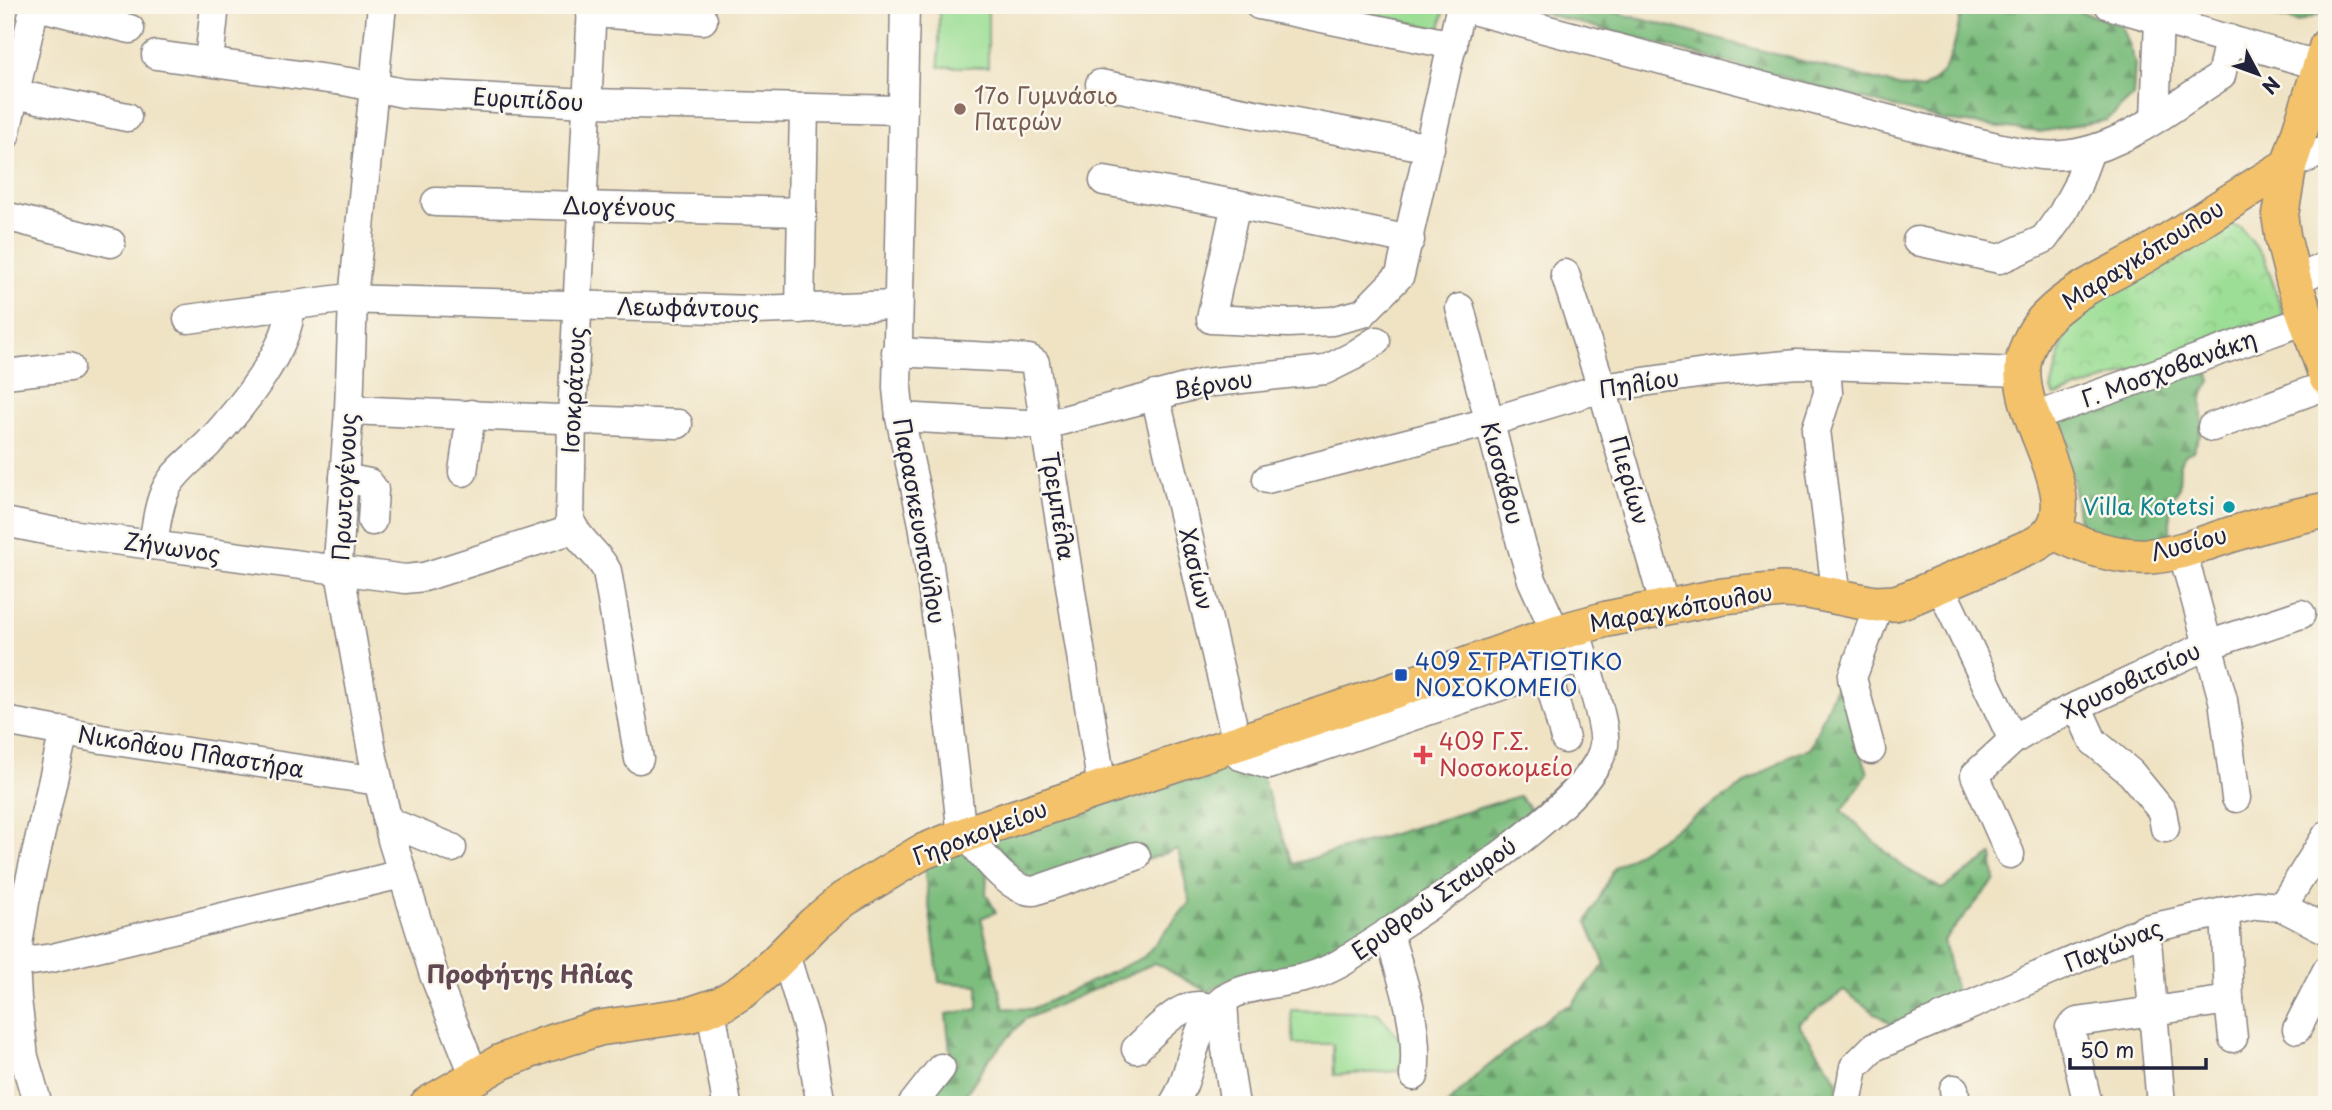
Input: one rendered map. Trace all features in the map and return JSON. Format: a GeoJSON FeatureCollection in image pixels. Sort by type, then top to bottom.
{"type":"FeatureCollection","features":[{"type":"Feature","properties":{"kind":"main road"},"geometry":{"type":"LineString","coordinates":[[2324,56],[2289,165],[2281,205],[2281,228],[2294,282],[2327,378]]}},
{"type":"Feature","properties":{"kind":"main road","name":"Μαραγκόπουλου"},"geometry":{"type":"LineString","coordinates":[[1571,640],[1665,607],[1733,595],[1782,590],[1809,591],[1879,604],[1895,603],[2047,538],[2059,516],[2058,485],[2031,418],[2021,372],[2025,352],[2043,320],[2062,304],[2289,165]]}},
{"type":"Feature","properties":{"kind":"main road","name":"Λυσίου"},"geometry":{"type":"LineString","coordinates":[[2053,531],[2077,542],[2119,554],[2149,556],[2182,550],[2279,520],[2327,510]]}},
{"type":"Feature","properties":{"kind":"main road","name":"Γηροκομείου"},"geometry":{"type":"LineString","coordinates":[[427,1105],[516,1056],[599,1028],[689,1015],[712,1008],[744,990],[844,899],[922,852],[965,834],[1237,744],[1571,640]]}},
{"type":"Feature","properties":{"kind":"street"},"geometry":{"type":"LineString","coordinates":[[5,136],[10,94],[34,5],[130,29]]}},
{"type":"Feature","properties":{"kind":"street"},"geometry":{"type":"LineString","coordinates":[[209,62],[215,5]]}},
{"type":"Feature","properties":{"kind":"street","name":"Πρωτογένους"},"geometry":{"type":"LineString","coordinates":[[382,5],[353,299],[349,410],[338,549],[387,821],[434,975],[475,1077]]}},
{"type":"Feature","properties":{"kind":"street","name":"Παρασκευοπούλου"},"geometry":{"type":"LineString","coordinates":[[905,5],[896,352],[900,417],[923,524],[942,657],[959,821],[965,834],[1008,880],[1025,892],[1136,856]]}},
{"type":"Feature","properties":{"kind":"street"},"geometry":{"type":"LineString","coordinates":[[1259,5],[1453,45]]}},
{"type":"Feature","properties":{"kind":"street"},"geometry":{"type":"LineString","coordinates":[[2109,5],[2229,40],[2324,56]]}},
{"type":"Feature","properties":{"kind":"street"},"geometry":{"type":"LineString","coordinates":[[1236,204],[1211,319],[1288,323],[1332,321],[1363,313],[1400,275],[1461,6],[1967,140],[2040,155],[2069,155],[2090,151],[2118,140],[2155,118],[2221,76],[2229,40]]}},
{"type":"Feature","properties":{"kind":"street"},"geometry":{"type":"LineString","coordinates":[[592,9],[703,20]]}},
{"type":"Feature","properties":{"kind":"street","name":"Ισοκράτους"},"geometry":{"type":"LineString","coordinates":[[574,529],[570,515],[572,418],[592,9]]}},
{"type":"Feature","properties":{"kind":"street"},"geometry":{"type":"LineString","coordinates":[[2155,118],[2159,20]]}},
{"type":"Feature","properties":{"kind":"street","name":"Ευριπίδου"},"geometry":{"type":"LineString","coordinates":[[156,55],[349,82],[402,93],[587,103],[903,110]]}},
{"type":"Feature","properties":{"kind":"street"},"geometry":{"type":"LineString","coordinates":[[1100,84],[1430,148]]}},
{"type":"Feature","properties":{"kind":"street"},"geometry":{"type":"LineString","coordinates":[[10,94],[127,117]]}},
{"type":"Feature","properties":{"kind":"street"},"geometry":{"type":"LineString","coordinates":[[800,309],[804,108]]}},
{"type":"Feature","properties":{"kind":"street"},"geometry":{"type":"LineString","coordinates":[[2289,165],[2327,150]]}},
{"type":"Feature","properties":{"kind":"street"},"geometry":{"type":"LineString","coordinates":[[1917,241],[2000,259],[2044,239],[2077,186],[2090,151]]}},
{"type":"Feature","properties":{"kind":"street"},"geometry":{"type":"LineString","coordinates":[[1104,181],[1236,204],[1410,240]]}},
{"type":"Feature","properties":{"kind":"street","name":"Διογένους"},"geometry":{"type":"LineString","coordinates":[[436,202],[802,212]]}},
{"type":"Feature","properties":{"kind":"street"},"geometry":{"type":"LineString","coordinates":[[5,216],[111,243]]}},
{"type":"Feature","properties":{"kind":"street"},"geometry":{"type":"LineString","coordinates":[[2294,282],[2327,265]]}},
{"type":"Feature","properties":{"kind":"street","name":"Πιερίων"},"geometry":{"type":"LineString","coordinates":[[1565,274],[1602,388],[1665,607]]}},
{"type":"Feature","properties":{"kind":"street","name":"Λεωφάντους"},"geometry":{"type":"LineString","coordinates":[[188,319],[318,301],[353,299],[756,310],[897,305]]}},
{"type":"Feature","properties":{"kind":"street"},"geometry":{"type":"LineString","coordinates":[[153,545],[166,488],[210,442],[260,379],[289,327],[290,306]]}},
{"type":"Feature","properties":{"kind":"street","name":"Κισσάβου"},"geometry":{"type":"LineString","coordinates":[[1460,308],[1524,553],[1571,640]]}},
{"type":"Feature","properties":{"kind":"street","name":"Γ. Μοσχοβανάκη"},"geometry":{"type":"LineString","coordinates":[[2031,418],[2306,320]]}},
{"type":"Feature","properties":{"kind":"street","name":"Βέρνου"},"geometry":{"type":"LineString","coordinates":[[900,417],[1045,425],[1222,380],[1325,370],[1376,341]]}},
{"type":"Feature","properties":{"kind":"street","name":"Τρεμπέλα"},"geometry":{"type":"LineString","coordinates":[[896,352],[1029,359],[1035,363],[1102,788]]}},
{"type":"Feature","properties":{"kind":"street","name":"Πηλίου"},"geometry":{"type":"LineString","coordinates":[[1267,479],[1489,422],[1602,388],[1797,364],[2021,372]]}},
{"type":"Feature","properties":{"kind":"street"},"geometry":{"type":"LineString","coordinates":[[1826,366],[1828,393],[1816,430],[1838,597]]}},
{"type":"Feature","properties":{"kind":"street"},"geometry":{"type":"LineString","coordinates":[[5,374],[69,367]]}},
{"type":"Feature","properties":{"kind":"street"},"geometry":{"type":"LineString","coordinates":[[2212,427],[2327,385]]}},
{"type":"Feature","properties":{"kind":"street","name":"Χασίων"},"geometry":{"type":"LineString","coordinates":[[1155,395],[1237,744]]}},
{"type":"Feature","properties":{"kind":"street"},"geometry":{"type":"LineString","coordinates":[[349,410],[572,418],[678,425]]}},
{"type":"Feature","properties":{"kind":"street"},"geometry":{"type":"LineString","coordinates":[[463,472],[471,414]]}},
{"type":"Feature","properties":{"kind":"street"},"geometry":{"type":"LineString","coordinates":[[344,478],[369,484],[374,490],[372,521]]}},
{"type":"Feature","properties":{"kind":"street","name":"Ζήνωνος"},"geometry":{"type":"LineString","coordinates":[[5,522],[55,532],[416,579],[574,529]]}},
{"type":"Feature","properties":{"kind":"street"},"geometry":{"type":"LineString","coordinates":[[574,529],[607,571],[639,759]]}},
{"type":"Feature","properties":{"kind":"street"},"geometry":{"type":"LineString","coordinates":[[2182,550],[2223,700],[2236,798]]}},
{"type":"Feature","properties":{"kind":"street"},"geometry":{"type":"LineString","coordinates":[[1940,586],[2013,740]]}},
{"type":"Feature","properties":{"kind":"street"},"geometry":{"type":"LineString","coordinates":[[1871,750],[1852,678],[1879,604]]}},
{"type":"Feature","properties":{"kind":"street","name":"Χρυσοβιτσίου"},"geometry":{"type":"LineString","coordinates":[[2010,854],[1975,775],[2013,740],[2077,706],[2208,645],[2301,614]]}},
{"type":"Feature","properties":{"kind":"street"},"geometry":{"type":"LineString","coordinates":[[1237,744],[1240,756],[1269,765],[1547,672],[1571,640]]}},
{"type":"Feature","properties":{"kind":"street","name":"Ερυθρού Σταυρού"},"geometry":{"type":"LineString","coordinates":[[1218,1005],[1239,990],[1320,974],[1339,964],[1483,869],[1518,842],[1569,795],[1597,765],[1604,749],[1604,733],[1571,640]]}},
{"type":"Feature","properties":{"kind":"street"},"geometry":{"type":"LineString","coordinates":[[1547,672],[1565,739]]}},
{"type":"Feature","properties":{"kind":"street"},"geometry":{"type":"LineString","coordinates":[[2077,706],[2093,741],[2131,773],[2162,811],[2165,828]]}},
{"type":"Feature","properties":{"kind":"street","name":"Νικολάου Πλαστήρα"},"geometry":{"type":"LineString","coordinates":[[5,721],[378,781]]}},
{"type":"Feature","properties":{"kind":"street"},"geometry":{"type":"LineString","coordinates":[[38,1105],[30,1082],[10,964],[15,902],[64,732]]}},
{"type":"Feature","properties":{"kind":"street"},"geometry":{"type":"LineString","coordinates":[[387,821],[452,848]]}},
{"type":"Feature","properties":{"kind":"street"},"geometry":{"type":"LineString","coordinates":[[2327,835],[2282,907],[2327,930]]}},
{"type":"Feature","properties":{"kind":"street"},"geometry":{"type":"LineString","coordinates":[[10,964],[52,958],[402,874]]}},
{"type":"Feature","properties":{"kind":"street","name":"Παγώνας"},"geometry":{"type":"LineString","coordinates":[[1847,1105],[1854,1067],[1874,1047],[2146,929],[2256,905],[2282,907]]}},
{"type":"Feature","properties":{"kind":"street"},"geometry":{"type":"LineString","coordinates":[[2225,911],[2233,1038]]}},
{"type":"Feature","properties":{"kind":"street"},"geometry":{"type":"LineString","coordinates":[[2146,929],[2161,1105]]}},
{"type":"Feature","properties":{"kind":"street"},"geometry":{"type":"LineString","coordinates":[[1388,932],[1403,981],[1411,1022],[1415,1051],[1414,1076]]}},
{"type":"Feature","properties":{"kind":"street"},"geometry":{"type":"LineString","coordinates":[[785,954],[808,1030],[821,1105]]}},
{"type":"Feature","properties":{"kind":"street"},"geometry":{"type":"LineString","coordinates":[[2297,1028],[2327,970]]}},
{"type":"Feature","properties":{"kind":"street"},"geometry":{"type":"LineString","coordinates":[[2088,1105],[2070,1028],[2072,1024],[2229,1000]]}},
{"type":"Feature","properties":{"kind":"street"},"geometry":{"type":"LineString","coordinates":[[1136,1049],[1182,1010],[1200,1005],[1218,1005]]}},
{"type":"Feature","properties":{"kind":"street"},"geometry":{"type":"LineString","coordinates":[[1173,1105],[1186,1079],[1202,1027],[1218,1005]]}},
{"type":"Feature","properties":{"kind":"street"},"geometry":{"type":"LineString","coordinates":[[1218,1005],[1236,1105]]}},
{"type":"Feature","properties":{"kind":"street"},"geometry":{"type":"LineString","coordinates":[[712,1008],[727,1105]]}},
{"type":"Feature","properties":{"kind":"street"},"geometry":{"type":"LineString","coordinates":[[912,1105],[942,1068]]}},
{"type":"Feature","properties":{"kind":"green space"},"geometry":{"type":"Polygon","coordinates":[[[939,5],[988,5],[988,67],[939,67],[939,5]]]}},
{"type":"Feature","properties":{"kind":"green space"},"geometry":{"type":"Polygon","coordinates":[[[1328,5],[1445,5],[1440,29],[1328,5]]]}},
{"type":"Feature","properties":{"kind":"green space"},"geometry":{"type":"Polygon","coordinates":[[[1513,5],[1587,5],[1922,90],[1940,75],[1949,60],[1962,5],[2060,5],[2121,25],[2135,63],[2133,96],[2107,120],[2040,132],[1942,120],[1513,5]]]}},
{"type":"Feature","properties":{"kind":"green space"},"geometry":{"type":"Polygon","coordinates":[[[2226,5],[2326,5],[2324,13],[2297,22],[2226,5]]]}},
{"type":"Feature","properties":{"kind":"green space"},"geometry":{"type":"Polygon","coordinates":[[[2229,224],[2240,227],[2264,257],[2286,322],[2055,396],[2051,390],[2071,316],[2229,224]]]}},
{"type":"Feature","properties":{"kind":"green space"},"geometry":{"type":"Polygon","coordinates":[[[2207,368],[2211,381],[2202,397],[2202,429],[2193,451],[2186,454],[2180,463],[2179,489],[2170,502],[2170,545],[2081,534],[2072,476],[2046,423],[2207,368]]]}},
{"type":"Feature","properties":{"kind":"green space"},"geometry":{"type":"Polygon","coordinates":[[[1837,683],[1868,773],[1842,811],[1900,865],[1942,889],[1992,855],[1995,880],[1944,940],[1958,1003],[1898,1029],[1844,991],[1798,1023],[1838,1081],[1838,1105],[1447,1105],[1477,1075],[1559,1009],[1571,1005],[1605,964],[1587,922],[1615,867],[1791,755],[1810,749],[1837,683]]]}},
{"type":"Feature","properties":{"kind":"green space"},"geometry":{"type":"Polygon","coordinates":[[[1221,766],[1260,773],[1293,864],[1519,796],[1534,815],[1380,926],[1309,966],[1251,973],[1228,980],[1208,992],[1155,963],[1025,1019],[988,1060],[959,1105],[928,1105],[937,1088],[958,1062],[950,1051],[946,1014],[978,1009],[978,985],[939,982],[924,866],[964,848],[987,874],[986,894],[996,912],[981,918],[1004,1008],[1032,1009],[1144,957],[1190,902],[1178,849],[1149,859],[1034,884],[989,838],[1221,766]]]}},
{"type":"Feature","properties":{"kind":"green space"},"geometry":{"type":"Polygon","coordinates":[[[1291,1010],[1378,1013],[1405,1044],[1399,1071],[1334,1075],[1333,1044],[1294,1044],[1291,1010]]]}},
{"type":"Feature","properties":{"kind":"place","name":"17ο Γυμνάσιο Πατρών"},"geometry":{"type":"Point","coordinates":[960,109]}},
{"type":"Feature","properties":{"kind":"place","name":"Villa Kotetsi"},"geometry":{"type":"Point","coordinates":[2229,507]}},
{"type":"Feature","properties":{"kind":"place","name":"409 ΣΤΡΑΤΙΩΤΙΚΟ ΝΟΣΟΚΟΜΕΙΟ"},"geometry":{"type":"Point","coordinates":[1401,675]}},
{"type":"Feature","properties":{"kind":"place","name":"409 Γ.Σ. Νοσοκομείο"},"geometry":{"type":"Point","coordinates":[1423,755]}},
{"type":"Feature","properties":{"kind":"district","name":"Προφήτης Ηλίας"},"geometry":{"type":"Point","coordinates":[530,975]}}]}
